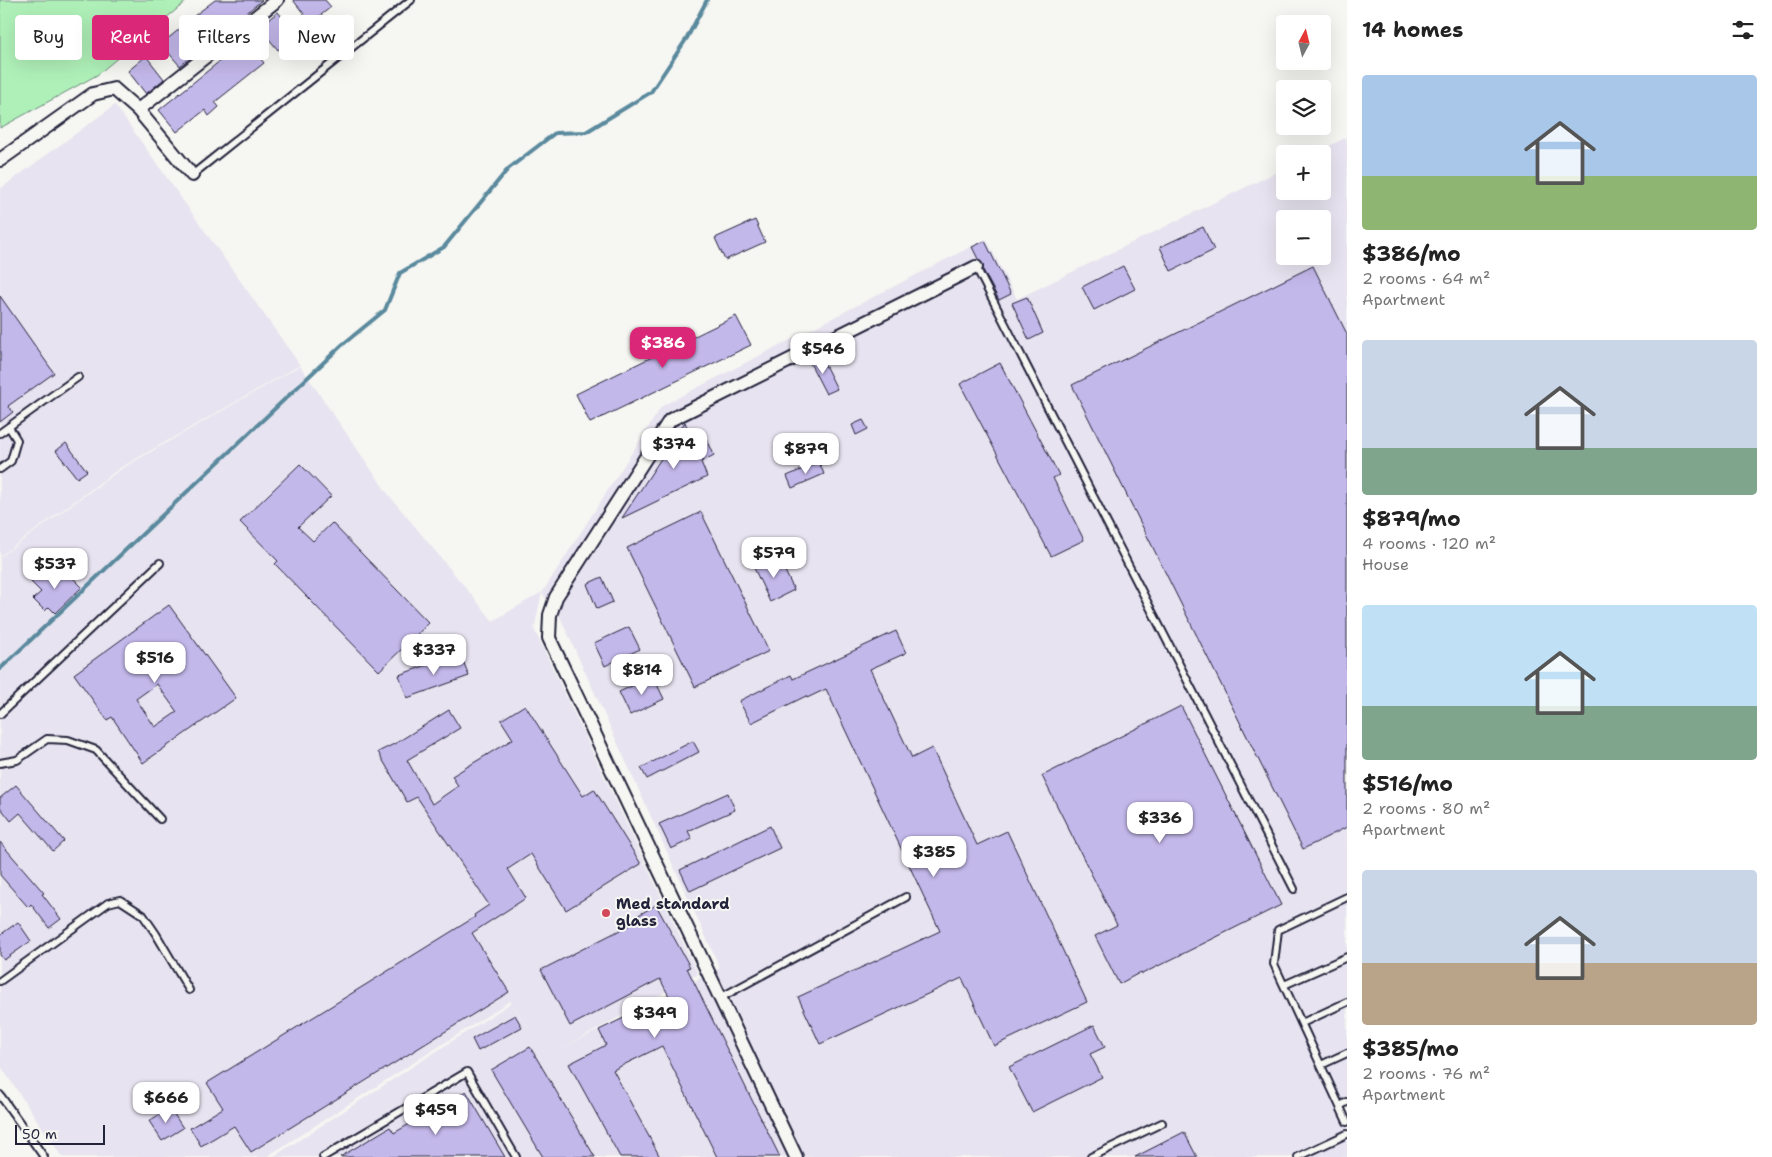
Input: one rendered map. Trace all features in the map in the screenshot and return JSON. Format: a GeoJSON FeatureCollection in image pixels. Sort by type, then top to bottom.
{"type":"FeatureCollection","features":[{"type":"Feature","properties":{"kind":"street"},"geometry":{"type":"LineString","coordinates":[[138,110],[278,0]]}},
{"type":"Feature","properties":{"kind":"street"},"geometry":{"type":"LineString","coordinates":[[0,160],[93,94],[114,90],[138,110],[192,175]]}},
{"type":"Feature","properties":{"kind":"street"},"geometry":{"type":"LineString","coordinates":[[796,1157],[549,638],[550,614],[556,597],[670,420],[976,267]]}},
{"type":"Feature","properties":{"kind":"lane"},"geometry":{"type":"LineString","coordinates":[[192,175],[411,0]]}},
{"type":"Feature","properties":{"kind":"lane"},"geometry":{"type":"LineString","coordinates":[[976,267],[1294,888]]}},
{"type":"Feature","properties":{"kind":"lane"},"geometry":{"type":"LineString","coordinates":[[0,433],[78,377]]}},
{"type":"Feature","properties":{"kind":"lane"},"geometry":{"type":"LineString","coordinates":[[0,469],[11,461],[17,440],[9,427]]}},
{"type":"Feature","properties":{"kind":"lane"},"geometry":{"type":"LineString","coordinates":[[0,714],[160,563]]}},
{"type":"Feature","properties":{"kind":"lane"},"geometry":{"type":"LineString","coordinates":[[0,763],[17,760],[46,739],[68,740],[96,750],[160,819]]}},
{"type":"Feature","properties":{"kind":"lane"},"geometry":{"type":"LineString","coordinates":[[1347,897],[1278,930],[1274,964],[1347,1122]]}},
{"type":"Feature","properties":{"kind":"lane"},"geometry":{"type":"LineString","coordinates":[[720,998],[906,898]]}},
{"type":"Feature","properties":{"kind":"lane"},"geometry":{"type":"LineString","coordinates":[[0,981],[108,903],[120,900],[143,915],[189,990]]}},
{"type":"Feature","properties":{"kind":"lane"},"geometry":{"type":"LineString","coordinates":[[1284,985],[1347,957]]}},
{"type":"Feature","properties":{"kind":"lane"},"geometry":{"type":"LineString","coordinates":[[1302,1023],[1347,1002]]}},
{"type":"Feature","properties":{"kind":"lane"},"geometry":{"type":"LineString","coordinates":[[1321,1066],[1347,1053]]}},
{"type":"Feature","properties":{"kind":"lane"},"geometry":{"type":"LineString","coordinates":[[323,1157],[467,1072],[516,1157]]}},
{"type":"Feature","properties":{"kind":"lane"},"geometry":{"type":"LineString","coordinates":[[0,1095],[44,1157]]}},
{"type":"Feature","properties":{"kind":"lane"},"geometry":{"type":"LineString","coordinates":[[1340,1106],[1347,1102]]}},
{"type":"Feature","properties":{"kind":"lane"},"geometry":{"type":"LineString","coordinates":[[1091,1157],[1162,1123]]}},
{"type":"Feature","properties":{"kind":"lane"},"geometry":{"type":"LineString","coordinates":[[1298,1157],[1347,1134]]}},
{"type":"Feature","properties":{"kind":"shaded area"},"geometry":{"type":"Polygon","coordinates":[[[115,105],[300,365],[120,468],[0,556],[0,189],[115,105]]]}},
{"type":"Feature","properties":{"kind":"shaded area"},"geometry":{"type":"Polygon","coordinates":[[[1347,137],[1347,1157],[273,1157],[511,1003],[535,1036],[510,1001],[266,1157],[62,1157],[0,1065],[0,557],[121,469],[300,366],[388,494],[493,621],[542,592],[534,629],[698,974],[563,1048],[720,968],[561,619],[542,593],[662,406],[986,239],[1017,299],[1276,172],[1276,200],[1331,200],[1331,145],[1347,137]]]}},
{"type":"Feature","properties":{"kind":"green space"},"geometry":{"type":"Polygon","coordinates":[[[0,0],[188,0],[169,16],[92,15],[92,60],[115,60],[97,75],[0,128],[0,0]]]}},
{"type":"Feature","properties":{"kind":"building"},"geometry":{"type":"Polygon","coordinates":[[[215,0],[262,0],[244,15],[195,15],[215,0]]]}},
{"type":"Feature","properties":{"kind":"building"},"geometry":{"type":"Polygon","coordinates":[[[293,0],[325,0],[331,7],[321,15],[305,15],[293,0]]]}},
{"type":"Feature","properties":{"kind":"building"},"geometry":{"type":"Polygon","coordinates":[[[278,12],[280,15],[278,50],[269,39],[269,19],[278,12]]]}},
{"type":"Feature","properties":{"kind":"building"},"geometry":{"type":"Polygon","coordinates":[[[179,30],[179,60],[188,60],[180,66],[169,53],[169,38],[179,30]]]}},
{"type":"Feature","properties":{"kind":"building"},"geometry":{"type":"Polygon","coordinates":[[[141,60],[149,60],[164,79],[146,94],[128,71],[141,60]]]}},
{"type":"Feature","properties":{"kind":"building"},"geometry":{"type":"Polygon","coordinates":[[[221,60],[262,60],[264,63],[215,102],[219,107],[209,116],[205,110],[177,132],[159,110],[221,60]]]}},
{"type":"Feature","properties":{"kind":"building"},"geometry":{"type":"Polygon","coordinates":[[[755,220],[765,242],[725,260],[715,238],[755,220]]]}},
{"type":"Feature","properties":{"kind":"building"},"geometry":{"type":"Polygon","coordinates":[[[1203,227],[1214,250],[1171,271],[1160,247],[1203,227]]]}},
{"type":"Feature","properties":{"kind":"building"},"geometry":{"type":"Polygon","coordinates":[[[985,241],[1011,294],[999,300],[983,270],[983,264],[972,247],[985,241]]]}},
{"type":"Feature","properties":{"kind":"building"},"geometry":{"type":"Polygon","coordinates":[[[1123,266],[1135,289],[1094,310],[1082,287],[1123,266]]]}},
{"type":"Feature","properties":{"kind":"building"},"geometry":{"type":"Polygon","coordinates":[[[1313,266],[1347,334],[1347,827],[1303,849],[1072,385],[1313,266]]]}},
{"type":"Feature","properties":{"kind":"building"},"geometry":{"type":"Polygon","coordinates":[[[0,296],[54,373],[8,406],[13,412],[0,422],[0,296]]]}},
{"type":"Feature","properties":{"kind":"building"},"geometry":{"type":"Polygon","coordinates":[[[1027,297],[1043,333],[1029,340],[1012,303],[1027,297]]]}},
{"type":"Feature","properties":{"kind":"building"},"geometry":{"type":"Polygon","coordinates":[[[736,316],[751,345],[590,423],[576,394],[736,316]]]}},
{"type":"Feature","properties":{"kind":"building"},"geometry":{"type":"Polygon","coordinates":[[[820,355],[837,389],[826,394],[809,361],[820,355]]]}},
{"type":"Feature","properties":{"kind":"building"},"geometry":{"type":"Polygon","coordinates":[[[1000,363],[1059,475],[1053,478],[1084,540],[1051,556],[960,384],[1000,363]]]}},
{"type":"Feature","properties":{"kind":"building"},"geometry":{"type":"Polygon","coordinates":[[[863,420],[868,429],[856,435],[852,425],[863,420]]]}},
{"type":"Feature","properties":{"kind":"building"},"geometry":{"type":"Polygon","coordinates":[[[685,422],[694,445],[707,439],[714,455],[701,462],[707,477],[622,518],[685,422]]]}},
{"type":"Feature","properties":{"kind":"building"},"geometry":{"type":"Polygon","coordinates":[[[66,443],[87,471],[77,478],[56,451],[66,443]]]}},
{"type":"Feature","properties":{"kind":"building"},"geometry":{"type":"Polygon","coordinates":[[[819,462],[824,474],[792,488],[787,476],[819,462]]]}},
{"type":"Feature","properties":{"kind":"building"},"geometry":{"type":"Polygon","coordinates":[[[300,464],[331,496],[298,527],[313,541],[332,523],[429,623],[379,671],[275,564],[278,561],[240,522],[300,464]]]}},
{"type":"Feature","properties":{"kind":"building"},"geometry":{"type":"Polygon","coordinates":[[[701,512],[769,651],[695,687],[627,548],[701,512]]]}},
{"type":"Feature","properties":{"kind":"building"},"geometry":{"type":"Polygon","coordinates":[[[778,556],[794,590],[770,602],[754,568],[778,556]]]}},
{"type":"Feature","properties":{"kind":"building"},"geometry":{"type":"Polygon","coordinates":[[[46,568],[56,578],[65,570],[82,587],[55,613],[49,607],[45,611],[33,599],[41,592],[31,582],[46,568]]]}},
{"type":"Feature","properties":{"kind":"building"},"geometry":{"type":"Polygon","coordinates":[[[602,577],[613,602],[597,609],[587,584],[602,577]]]}},
{"type":"Feature","properties":{"kind":"building"},"geometry":{"type":"Polygon","coordinates":[[[169,605],[236,698],[143,763],[112,717],[107,720],[74,674],[169,605]],[[157,684],[136,699],[155,727],[177,712],[157,684]]]}},
{"type":"Feature","properties":{"kind":"building"},"geometry":{"type":"Polygon","coordinates":[[[629,627],[640,649],[605,666],[594,643],[629,627]]]}},
{"type":"Feature","properties":{"kind":"building"},"geometry":{"type":"Polygon","coordinates":[[[896,631],[906,653],[870,669],[912,758],[932,748],[977,845],[1007,831],[1087,1002],[994,1046],[962,978],[820,1044],[798,997],[940,931],[826,689],[807,698],[806,696],[751,723],[739,701],[791,675],[793,679],[896,631]]]}},
{"type":"Feature","properties":{"kind":"building"},"geometry":{"type":"Polygon","coordinates":[[[460,653],[469,676],[407,698],[399,675],[460,653]]]}},
{"type":"Feature","properties":{"kind":"building"},"geometry":{"type":"Polygon","coordinates":[[[653,676],[664,699],[630,715],[619,692],[653,676]]]}},
{"type":"Feature","properties":{"kind":"building"},"geometry":{"type":"Polygon","coordinates":[[[525,705],[583,796],[594,789],[641,864],[566,910],[531,854],[508,869],[526,898],[472,933],[509,992],[251,1152],[234,1126],[201,1146],[190,1128],[223,1108],[207,1083],[475,917],[474,915],[489,905],[417,797],[407,802],[378,752],[449,710],[460,728],[407,760],[432,804],[458,786],[452,776],[513,739],[501,720],[525,705]]]}},
{"type":"Feature","properties":{"kind":"building"},"geometry":{"type":"Polygon","coordinates":[[[1181,706],[1281,905],[1119,984],[1095,936],[1117,925],[1042,776],[1181,706]]]}},
{"type":"Feature","properties":{"kind":"building"},"geometry":{"type":"Polygon","coordinates":[[[693,741],[699,752],[647,779],[641,768],[693,741]]]}},
{"type":"Feature","properties":{"kind":"building"},"geometry":{"type":"Polygon","coordinates":[[[16,785],[64,841],[53,851],[20,813],[11,821],[0,807],[0,798],[16,785]]]}},
{"type":"Feature","properties":{"kind":"building"},"geometry":{"type":"Polygon","coordinates":[[[728,793],[735,810],[688,831],[692,839],[671,849],[659,824],[728,793]]]}},
{"type":"Feature","properties":{"kind":"building"},"geometry":{"type":"Polygon","coordinates":[[[770,826],[780,848],[690,891],[680,870],[770,826]]]}},
{"type":"Feature","properties":{"kind":"building"},"geometry":{"type":"Polygon","coordinates":[[[0,842],[44,893],[42,894],[61,919],[49,928],[31,904],[28,907],[0,875],[0,842]]]}},
{"type":"Feature","properties":{"kind":"building"},"geometry":{"type":"Polygon","coordinates":[[[656,905],[690,967],[687,968],[780,1157],[717,1157],[662,1046],[613,1070],[660,1157],[620,1157],[569,1064],[606,1045],[599,1030],[669,996],[660,979],[570,1026],[541,970],[630,925],[628,921],[656,905]]]}},
{"type":"Feature","properties":{"kind":"building"},"geometry":{"type":"Polygon","coordinates":[[[18,922],[31,941],[4,960],[0,955],[0,935],[18,922]]]}},
{"type":"Feature","properties":{"kind":"building"},"geometry":{"type":"Polygon","coordinates":[[[515,1015],[522,1027],[478,1051],[472,1039],[515,1015]]]}},
{"type":"Feature","properties":{"kind":"building"},"geometry":{"type":"Polygon","coordinates":[[[1094,1025],[1105,1047],[1090,1054],[1102,1077],[1032,1112],[1009,1067],[1094,1025]]]}},
{"type":"Feature","properties":{"kind":"building"},"geometry":{"type":"Polygon","coordinates":[[[530,1047],[595,1157],[543,1157],[491,1070],[530,1047]]]}},
{"type":"Feature","properties":{"kind":"building"},"geometry":{"type":"Polygon","coordinates":[[[466,1091],[505,1157],[340,1157],[390,1127],[394,1133],[466,1091]]]}},
{"type":"Feature","properties":{"kind":"building"},"geometry":{"type":"Polygon","coordinates":[[[170,1108],[183,1128],[162,1141],[149,1121],[170,1108]]]}},
{"type":"Feature","properties":{"kind":"building"},"geometry":{"type":"Polygon","coordinates":[[[1184,1132],[1197,1157],[1135,1157],[1184,1132]]]}},
{"type":"Feature","properties":{"kind":"waterway"},"geometry":{"type":"LineString","coordinates":[[0,669],[342,345],[385,310],[400,273],[444,247],[508,169],[555,133],[586,132],[651,92],[687,38],[707,0]]}},
{"type":"Feature","properties":{"kind":"place","name":"Med standard glass"},"geometry":{"type":"Point","coordinates":[606,913]}}]}
